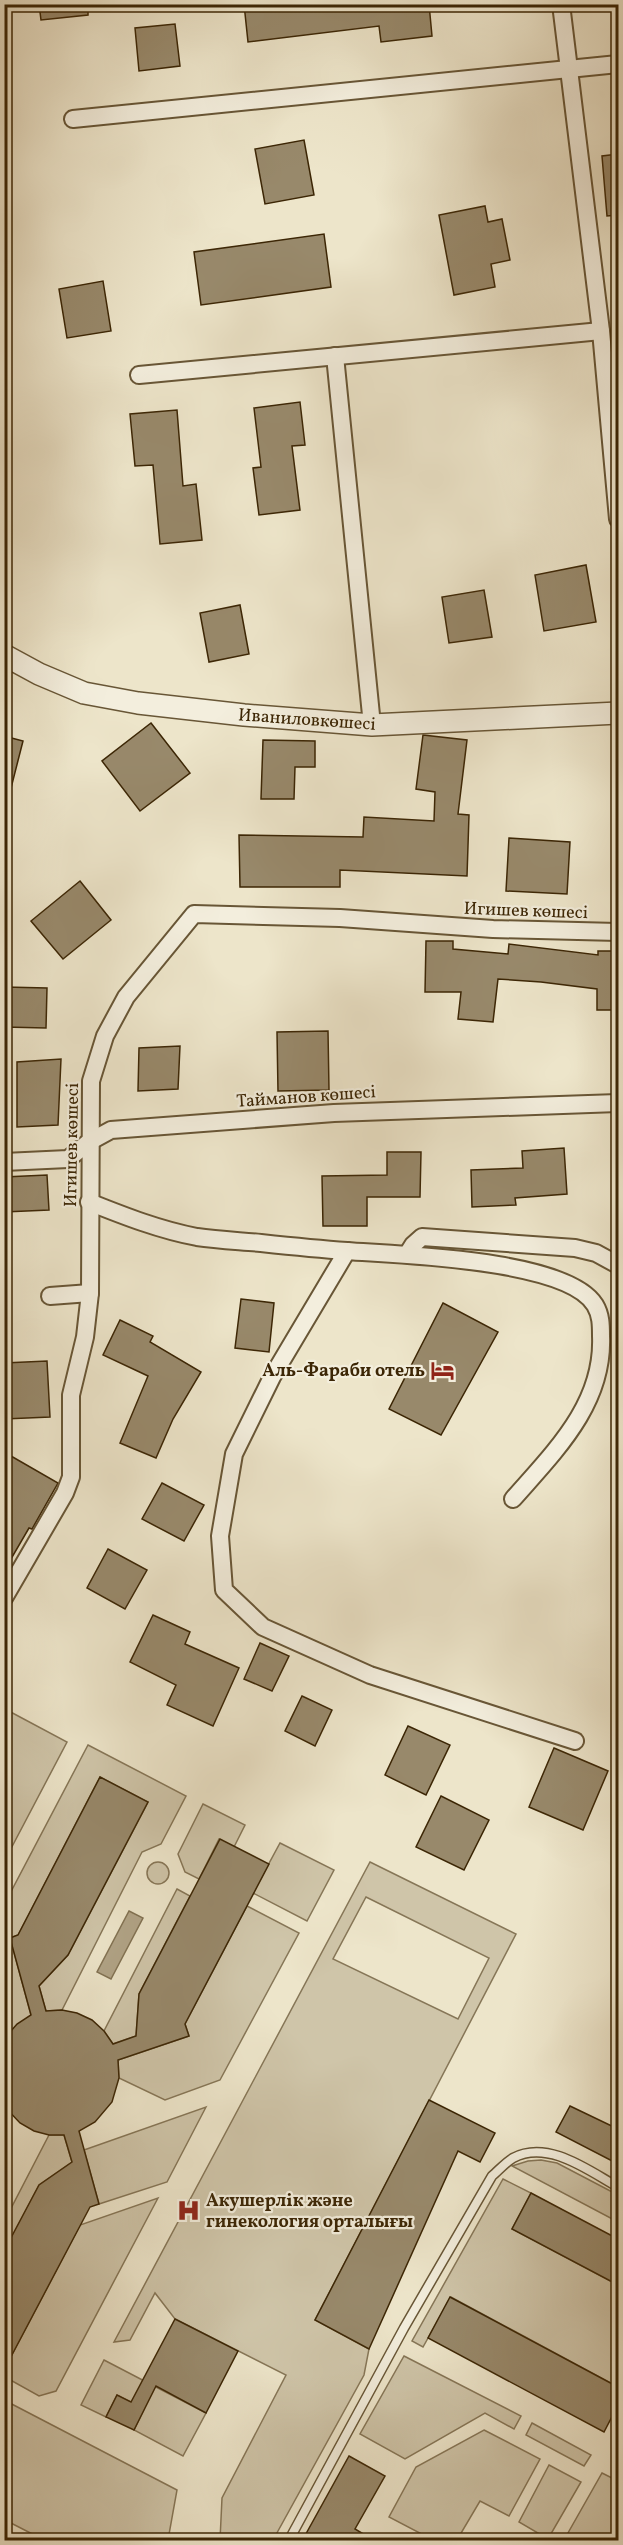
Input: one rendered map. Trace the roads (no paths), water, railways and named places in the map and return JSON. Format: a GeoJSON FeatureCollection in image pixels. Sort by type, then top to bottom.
{"type":"FeatureCollection","features":[{"type":"Feature","properties":{"kind":"street"},"geometry":{"type":"LineString","coordinates":[[561,4],[567,68],[601,331],[618,519]]}},
{"type":"Feature","properties":{"kind":"street"},"geometry":{"type":"LineString","coordinates":[[74,118],[618,64]]}},
{"type":"Feature","properties":{"kind":"street"},"geometry":{"type":"LineString","coordinates":[[139,375],[601,331]]}},
{"type":"Feature","properties":{"kind":"street"},"geometry":{"type":"LineString","coordinates":[[335,356],[372,725]]}},
{"type":"Feature","properties":{"kind":"street","name":"Иваниловкөшесі"},"geometry":{"type":"LineString","coordinates":[[4,655],[84,693],[138,703],[244,715],[372,725],[618,713]]}},
{"type":"Feature","properties":{"kind":"street","name":"Игишев көшесі"},"geometry":{"type":"LineString","coordinates":[[4,1598],[65,1493],[71,1477],[71,1395],[85,1337],[90,1293],[91,1081],[105,1036],[126,997],[194,914],[340,918],[493,929],[618,933]]}},
{"type":"Feature","properties":{"kind":"street","name":"Тайманов көшесі"},"geometry":{"type":"LineString","coordinates":[[4,1162],[68,1159],[89,1142],[111,1130],[334,1113],[618,1103]]}},
{"type":"Feature","properties":{"kind":"street"},"geometry":{"type":"LineString","coordinates":[[89,1202],[142,1222],[197,1237],[347,1251],[408,1253],[504,1266],[547,1275],[579,1292],[594,1304],[601,1318],[602,1347],[598,1376],[588,1404],[570,1433],[513,1499]]}},
{"type":"Feature","properties":{"kind":"street"},"geometry":{"type":"LineString","coordinates":[[408,1253],[422,1237],[575,1248],[596,1253],[618,1265]]}},
{"type":"Feature","properties":{"kind":"street"},"geometry":{"type":"LineString","coordinates":[[347,1251],[272,1377],[234,1454],[220,1536],[224,1590],[263,1627],[370,1675],[575,1741]]}},
{"type":"Feature","properties":{"kind":"street"},"geometry":{"type":"LineString","coordinates":[[50,1296],[90,1293]]}},
{"type":"Feature","properties":{"kind":"lane"},"geometry":{"type":"LineString","coordinates":[[289,2541],[400,2336],[492,2176],[514,2157],[539,2151],[561,2157],[618,2187]]}},
{"type":"Feature","properties":{"kind":"place","name":"Аль-Фараби отель"},"geometry":{"type":"Point","coordinates":[443,1370]}},
{"type":"Feature","properties":{"kind":"place","name":"Акушерлік және гинекология орталығы"},"geometry":{"type":"Point","coordinates":[188,2210]}}]}
